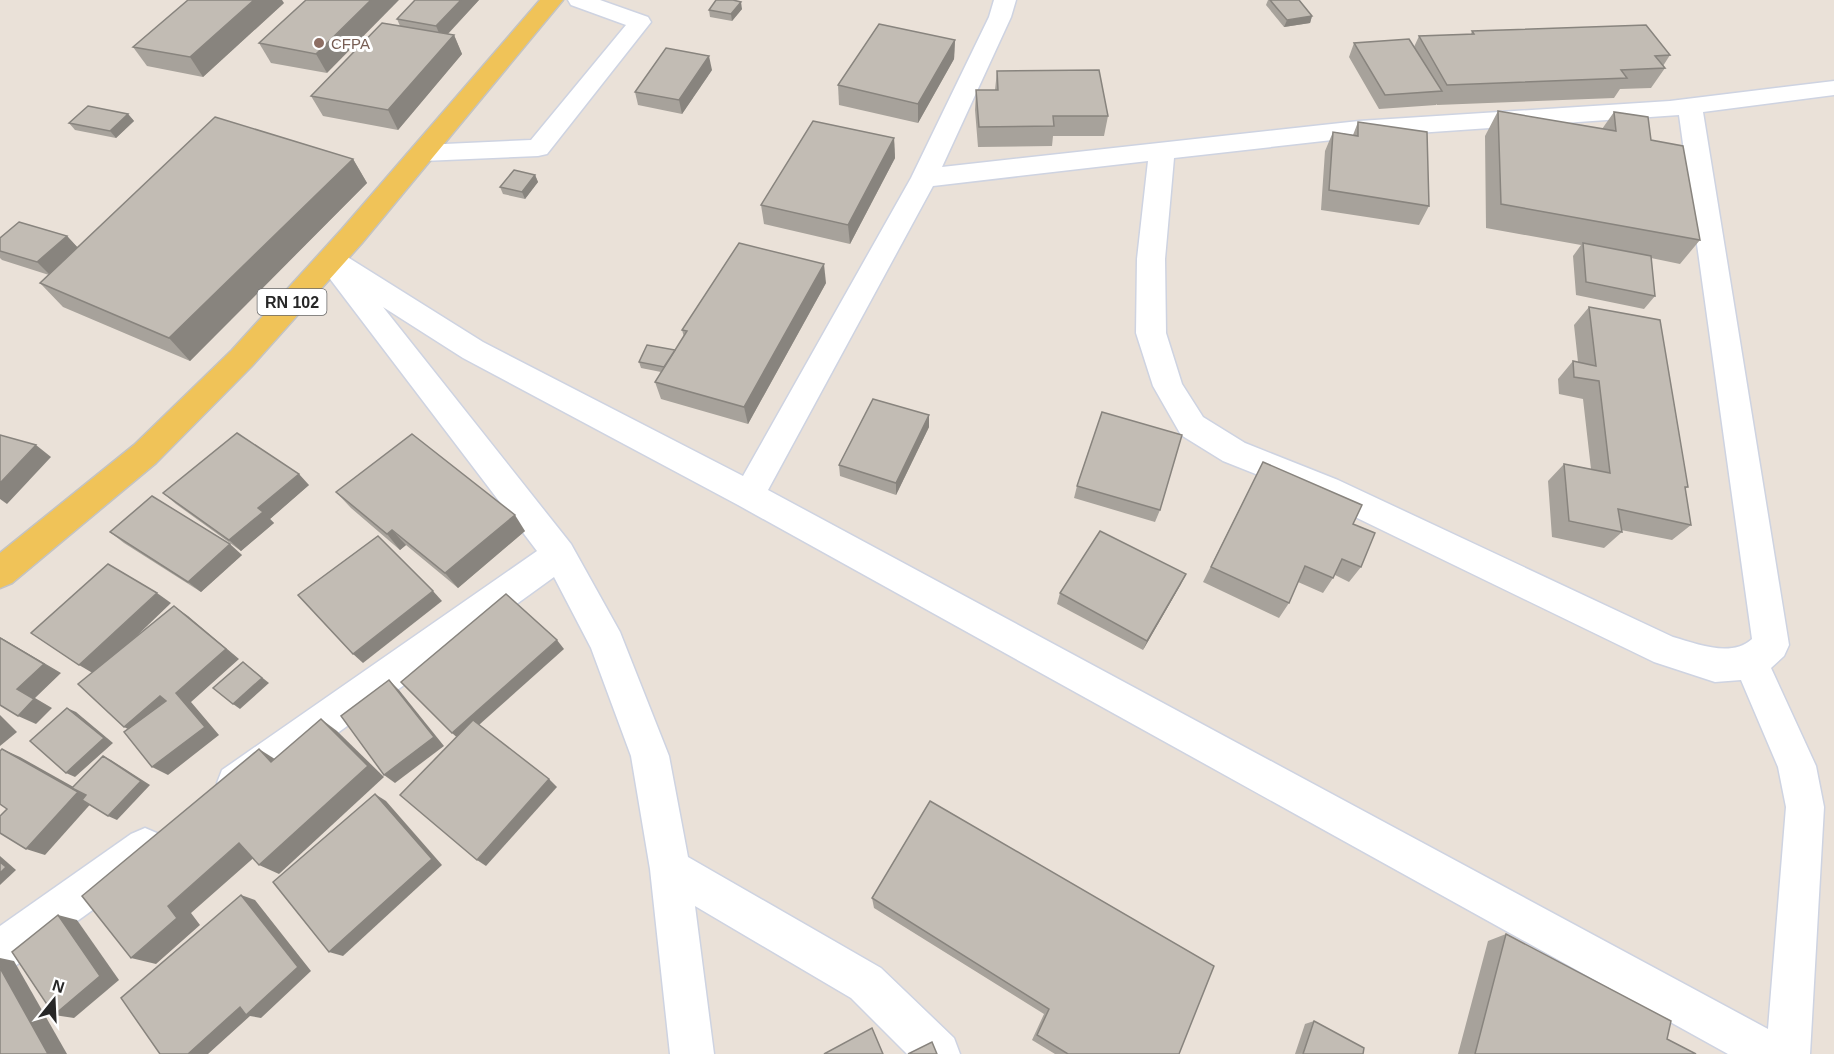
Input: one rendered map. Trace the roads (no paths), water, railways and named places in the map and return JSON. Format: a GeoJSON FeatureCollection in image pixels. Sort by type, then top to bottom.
{"type":"FeatureCollection","features":[{"type":"Feature","properties":{"kind":"main road","name":"RN 102"},"geometry":{"type":"LineString","coordinates":[[0,573],[145,454],[242,358],[331,260],[552,0]]}},
{"type":"Feature","properties":{"kind":"street"},"geometry":{"type":"LineString","coordinates":[[423,153],[538,148],[640,22],[579,0]]}},
{"type":"Feature","properties":{"kind":"street"},"geometry":{"type":"LineString","coordinates":[[749,495],[924,178],[1000,17],[1005,0]]}},
{"type":"Feature","properties":{"kind":"street"},"geometry":{"type":"LineString","coordinates":[[924,178],[1359,129],[1690,107],[1834,88]]}},
{"type":"Feature","properties":{"kind":"street"},"geometry":{"type":"LineString","coordinates":[[1162,152],[1151,259],[1151,333],[1168,386],[1192,426],[1234,452],[1327,489],[1667,651],[1714,664],[1751,663],[1771,645],[1690,107]]}},
{"type":"Feature","properties":{"kind":"street"},"geometry":{"type":"LineString","coordinates":[[331,260],[473,350],[749,495],[1771,1054]]}},
{"type":"Feature","properties":{"kind":"street"},"geometry":{"type":"LineString","coordinates":[[331,260],[559,554],[607,642],[650,756],[670,869],[692,1054]]}},
{"type":"Feature","properties":{"kind":"street"},"geometry":{"type":"LineString","coordinates":[[212,800],[559,554]]}},
{"type":"Feature","properties":{"kind":"street"},"geometry":{"type":"LineString","coordinates":[[1751,663],[1797,766],[1805,807],[1788,1054]]}},
{"type":"Feature","properties":{"kind":"street"},"geometry":{"type":"LineString","coordinates":[[0,951],[174,828]]}},
{"type":"Feature","properties":{"kind":"street"},"geometry":{"type":"LineString","coordinates":[[670,869],[866,983],[938,1054]]}},
{"type":"Feature","properties":{"kind":"place","name":"CFPA"},"geometry":{"type":"Point","coordinates":[319,43]}}]}
